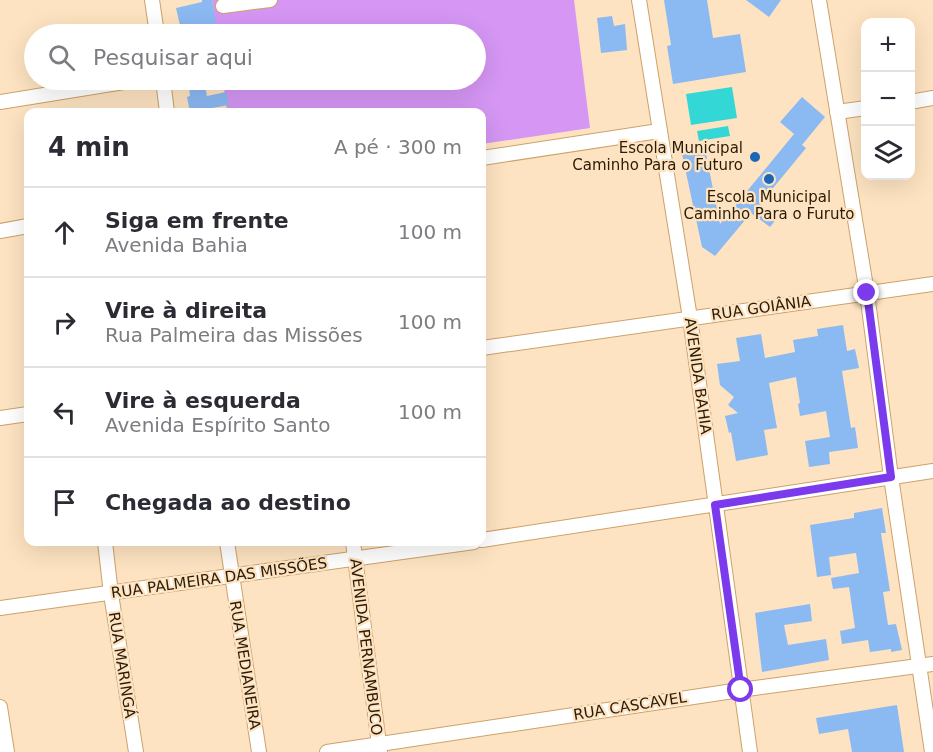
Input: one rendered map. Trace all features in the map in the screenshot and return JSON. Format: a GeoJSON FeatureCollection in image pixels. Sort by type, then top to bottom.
{"type":"FeatureCollection","features":[{"type":"Feature","properties":{"kind":"street"},"geometry":{"type":"LineString","coordinates":[[152,0],[156,24]]}},
{"type":"Feature","properties":{"kind":"street"},"geometry":{"type":"LineString","coordinates":[[223,6],[270,0]]}},
{"type":"Feature","properties":{"kind":"street","name":"AVENIDA BAHIA"},"geometry":{"type":"LineString","coordinates":[[639,0],[690,318],[750,752]]}},
{"type":"Feature","properties":{"kind":"street"},"geometry":{"type":"LineString","coordinates":[[819,0],[867,293],[891,477],[932,752]]}},
{"type":"Feature","properties":{"kind":"street"},"geometry":{"type":"LineString","coordinates":[[0,102],[74,90]]}},
{"type":"Feature","properties":{"kind":"street"},"geometry":{"type":"LineString","coordinates":[[165,90],[167,108]]}},
{"type":"Feature","properties":{"kind":"street"},"geometry":{"type":"LineString","coordinates":[[915,101],[933,98]]}},
{"type":"Feature","properties":{"kind":"street"},"geometry":{"type":"LineString","coordinates":[[837,112],[861,109]]}},
{"type":"Feature","properties":{"kind":"street"},"geometry":{"type":"LineString","coordinates":[[486,157],[659,131]]}},
{"type":"Feature","properties":{"kind":"street"},"geometry":{"type":"LineString","coordinates":[[0,231],[24,227]]}},
{"type":"Feature","properties":{"kind":"street","name":"RUA GOIÂNIA"},"geometry":{"type":"LineString","coordinates":[[486,347],[933,284]]}},
{"type":"Feature","properties":{"kind":"street"},"geometry":{"type":"LineString","coordinates":[[0,418],[24,415]]}},
{"type":"Feature","properties":{"kind":"street"},"geometry":{"type":"LineString","coordinates":[[486,539],[933,471]]}},
{"type":"Feature","properties":{"kind":"street","name":"RUA MARINGÁ"},"geometry":{"type":"LineString","coordinates":[[105,546],[136,752]]}},
{"type":"Feature","properties":{"kind":"street","name":"RUA MEDIANEIRA"},"geometry":{"type":"LineString","coordinates":[[227,546],[259,752]]}},
{"type":"Feature","properties":{"kind":"street","name":"AVENIDA PERNAMBUCO"},"geometry":{"type":"LineString","coordinates":[[353,546],[379,748]]}},
{"type":"Feature","properties":{"kind":"street","name":"RUA PALMEIRA DAS MISSÕES"},"geometry":{"type":"LineString","coordinates":[[0,608],[448,546]]}},
{"type":"Feature","properties":{"kind":"street","name":"RUA CASCAVEL"},"geometry":{"type":"LineString","coordinates":[[327,752],[379,748],[741,690],[933,664]]}},
{"type":"Feature","properties":{"kind":"street"},"geometry":{"type":"LineString","coordinates":[[0,707],[7,752]]}},
{"type":"Feature","properties":{"kind":"shaded area"},"geometry":{"type":"Polygon","coordinates":[[[212,0],[574,0],[590,128],[486,143],[486,108],[226,108],[224,90],[486,90],[486,24],[216,24],[212,0]]]}},
{"type":"Feature","properties":{"kind":"water"},"geometry":{"type":"Polygon","coordinates":[[[732,87],[737,118],[691,125],[686,94],[732,87]]]}},
{"type":"Feature","properties":{"kind":"water"},"geometry":{"type":"Polygon","coordinates":[[[728,126],[730,136],[699,141],[697,131],[728,126]]]}},
{"type":"Feature","properties":{"kind":"building"},"geometry":{"type":"Polygon","coordinates":[[[202,0],[212,0],[216,24],[180,24],[176,8],[202,2],[202,0]]]}},
{"type":"Feature","properties":{"kind":"building"},"geometry":{"type":"Polygon","coordinates":[[[664,0],[707,0],[713,38],[740,34],[746,72],[673,84],[667,46],[671,45],[664,0]]]}},
{"type":"Feature","properties":{"kind":"building"},"geometry":{"type":"Polygon","coordinates":[[[746,0],[781,0],[769,17],[746,0]]]}},
{"type":"Feature","properties":{"kind":"building"},"geometry":{"type":"Polygon","coordinates":[[[612,16],[614,26],[625,24],[627,50],[601,53],[597,18],[612,16]]]}},
{"type":"Feature","properties":{"kind":"building"},"geometry":{"type":"Polygon","coordinates":[[[189,90],[206,90],[207,96],[226,92],[229,105],[189,108],[187,97],[190,96],[189,90]]]}},
{"type":"Feature","properties":{"kind":"building","name":"Escola Municipal Caminho Para o Furuto"},"geometry":{"type":"Polygon","coordinates":[[[802,97],[825,117],[802,145],[806,148],[760,204],[777,218],[770,227],[751,213],[715,256],[702,247],[682,154],[705,149],[720,224],[794,134],[780,122],[802,97]]]}},
{"type":"Feature","properties":{"kind":"building"},"geometry":{"type":"Polygon","coordinates":[[[843,325],[847,351],[855,349],[859,368],[842,371],[851,428],[855,427],[858,448],[829,452],[830,464],[809,467],[805,441],[830,437],[826,411],[800,416],[796,377],[769,383],[777,428],[764,430],[768,455],[736,461],[731,432],[729,433],[725,416],[738,413],[728,405],[734,397],[720,385],[717,364],[740,361],[736,338],[761,334],[765,358],[795,352],[793,340],[818,336],[817,329],[843,325]]]}},
{"type":"Feature","properties":{"kind":"building"},"geometry":{"type":"Polygon","coordinates":[[[882,508],[886,533],[881,533],[890,591],[883,592],[888,625],[896,624],[902,650],[870,652],[868,640],[842,644],[840,631],[855,628],[849,587],[833,589],[831,578],[859,573],[856,553],[829,557],[831,575],[817,577],[810,525],[854,518],[854,513],[882,508]]]}},
{"type":"Feature","properties":{"kind":"building"},"geometry":{"type":"Polygon","coordinates":[[[810,604],[812,621],[784,625],[788,645],[826,639],[829,660],[762,672],[755,613],[810,604]]]}},
{"type":"Feature","properties":{"kind":"building"},"geometry":{"type":"Polygon","coordinates":[[[897,705],[904,752],[852,752],[848,729],[819,734],[816,718],[897,705]]]}},
{"type":"Feature","properties":{"kind":"place","name":"Escola Municipal Caminho Para o Futuro"},"geometry":{"type":"Point","coordinates":[755,157]}},
{"type":"Feature","properties":{"kind":"place","name":"Escola Municipal Caminho Para o Furuto"},"geometry":{"type":"Point","coordinates":[769,179]}},
{"type":"Feature","properties":{"kind":"route"},"geometry":{"type":"LineString","coordinates":[[741,690],[715,505],[891,477],[867,293]]}}]}
